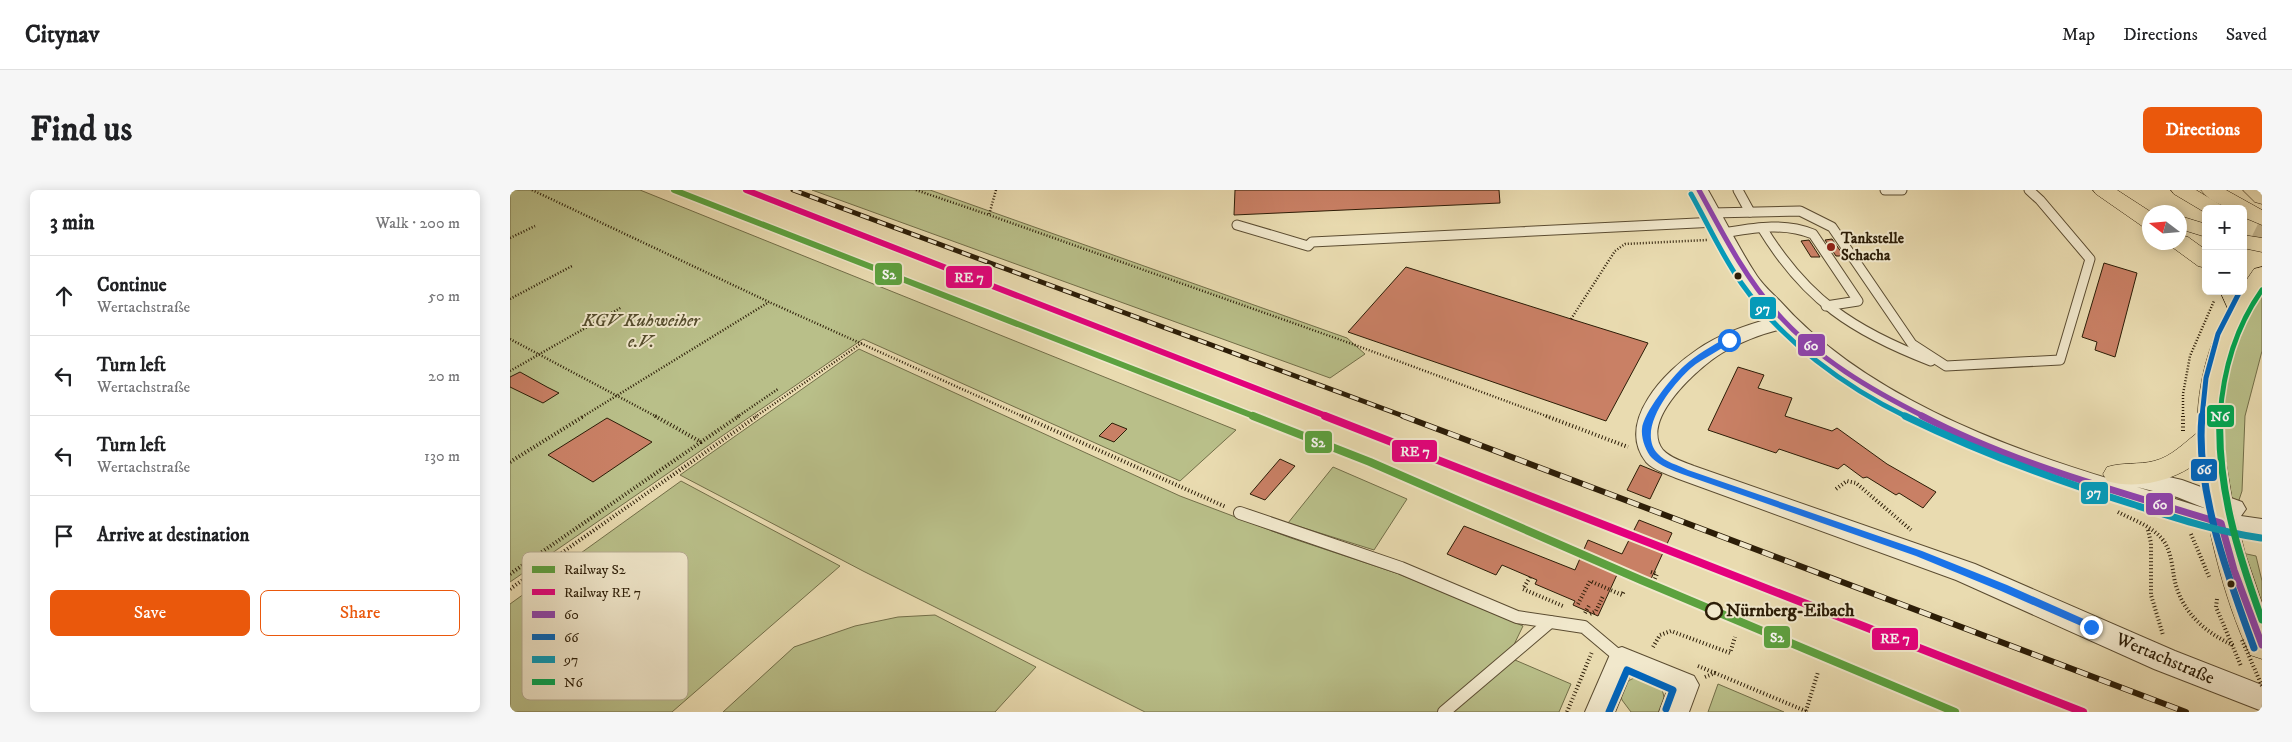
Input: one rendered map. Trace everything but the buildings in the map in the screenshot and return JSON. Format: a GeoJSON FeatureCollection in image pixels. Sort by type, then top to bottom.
{"type":"FeatureCollection","features":[{"type":"Feature","properties":{"kind":"main road"},"geometry":{"type":"LineString","coordinates":[[2103,190],[2142,216]]}},
{"type":"Feature","properties":{"kind":"main road"},"geometry":{"type":"LineString","coordinates":[[2115,190],[2144,205]]}},
{"type":"Feature","properties":{"kind":"main road"},"geometry":{"type":"LineString","coordinates":[[2181,190],[2207,205]]}},
{"type":"Feature","properties":{"kind":"main road"},"geometry":{"type":"LineString","coordinates":[[2211,190],[2253,233]]}},
{"type":"Feature","properties":{"kind":"main road"},"geometry":{"type":"LineString","coordinates":[[2254,190],[2262,198]]}},
{"type":"Feature","properties":{"kind":"main road"},"geometry":{"type":"LineString","coordinates":[[2187,225],[2202,230]]}},
{"type":"Feature","properties":{"kind":"main road"},"geometry":{"type":"LineString","coordinates":[[2187,247],[2202,258]]}},
{"type":"Feature","properties":{"kind":"main road"},"geometry":{"type":"LineString","coordinates":[[2248,646],[2234,570],[2219,513],[2210,437],[2211,402],[2215,374],[2235,300],[2262,274]]}},
{"type":"Feature","properties":{"kind":"main road"},"geometry":{"type":"LineString","coordinates":[[2117,474],[2156,471],[2168,468],[2181,461],[2210,437]]}},
{"type":"Feature","properties":{"kind":"street"},"geometry":{"type":"LineString","coordinates":[[1699,190],[1749,279],[1786,321],[1805,340],[1847,371],[1895,402],[1948,428],[2066,475],[2262,522]]}},
{"type":"Feature","properties":{"kind":"street"},"geometry":{"type":"LineString","coordinates":[[1655,457],[1648,442],[1646,429],[1649,418],[1673,382],[1687,367],[1704,354],[1729,340],[1753,329],[1786,321]]}},
{"type":"Feature","properties":{"kind":"street"},"geometry":{"type":"LineString","coordinates":[[1998,448],[2182,489],[2219,513],[2262,529]]}},
{"type":"Feature","properties":{"kind":"street","name":"Wertachstraße"},"geometry":{"type":"LineString","coordinates":[[1655,457],[1685,472],[1931,559],[2004,588],[2162,658],[2259,693]]}},
{"type":"Feature","properties":{"kind":"street"},"geometry":{"type":"LineString","coordinates":[[1600,712],[1622,659],[1684,685],[1674,712]]}},
{"type":"Feature","properties":{"kind":"lane"},"geometry":{"type":"LineString","coordinates":[[1738,190],[1750,212]]}},
{"type":"Feature","properties":{"kind":"lane"},"geometry":{"type":"LineString","coordinates":[[1885,190],[1902,190]]}},
{"type":"Feature","properties":{"kind":"lane"},"geometry":{"type":"LineString","coordinates":[[1762,228],[1789,268],[1826,306],[1880,341],[1946,366],[2060,360],[2090,259],[2040,200],[2029,190]]}},
{"type":"Feature","properties":{"kind":"lane"},"geometry":{"type":"LineString","coordinates":[[1720,227],[1750,212],[1800,211],[1832,227],[1912,344],[1946,366]]}},
{"type":"Feature","properties":{"kind":"lane"},"geometry":{"type":"LineString","coordinates":[[1237,225],[1308,246],[1312,242],[1720,227],[1762,228],[1781,224],[1804,229],[1813,234],[1858,301],[1826,306]]}},
{"type":"Feature","properties":{"kind":"lane"},"geometry":{"type":"LineString","coordinates":[[1240,513],[1401,568],[1517,616],[1550,622],[1584,622],[1622,659]]}},
{"type":"Feature","properties":{"kind":"lane"},"geometry":{"type":"LineString","coordinates":[[1444,712],[1550,622]]}},
{"type":"Feature","properties":{"kind":"path"},"geometry":{"type":"LineString","coordinates":[[532,190],[770,302],[1165,481],[1240,513]]}},
{"type":"Feature","properties":{"kind":"path"},"geometry":{"type":"LineString","coordinates":[[916,190],[1355,346],[1655,457]]}},
{"type":"Feature","properties":{"kind":"path"},"geometry":{"type":"LineString","coordinates":[[989,215],[996,190]]}},
{"type":"Feature","properties":{"kind":"path"},"geometry":{"type":"LineString","coordinates":[[510,238],[535,226]]}},
{"type":"Feature","properties":{"kind":"path"},"geometry":{"type":"LineString","coordinates":[[1571,319],[1615,251],[1625,244],[1720,227]]}},
{"type":"Feature","properties":{"kind":"path"},"geometry":{"type":"LineString","coordinates":[[510,299],[572,266]]}},
{"type":"Feature","properties":{"kind":"path"},"geometry":{"type":"LineString","coordinates":[[510,462],[770,302]]}},
{"type":"Feature","properties":{"kind":"path"},"geometry":{"type":"LineString","coordinates":[[510,371],[622,306]]}},
{"type":"Feature","properties":{"kind":"path"},"geometry":{"type":"LineString","coordinates":[[510,340],[617,395],[701,442]]}},
{"type":"Feature","properties":{"kind":"path"},"geometry":{"type":"LineString","coordinates":[[563,552],[862,343]]}},
{"type":"Feature","properties":{"kind":"path"},"geometry":{"type":"LineString","coordinates":[[542,552],[778,389]]}},
{"type":"Feature","properties":{"kind":"path"},"geometry":{"type":"LineString","coordinates":[[1836,489],[1847,481],[1856,484],[1913,532]]}},
{"type":"Feature","properties":{"kind":"path"},"geometry":{"type":"LineString","coordinates":[[2116,512],[2147,527],[2164,541],[2179,596],[2192,617],[2210,632],[2248,646]]}},
{"type":"Feature","properties":{"kind":"path"},"geometry":{"type":"LineString","coordinates":[[2147,527],[2152,537],[2150,558],[2151,593],[2154,613],[2165,646],[2162,658]]}},
{"type":"Feature","properties":{"kind":"path"},"geometry":{"type":"LineString","coordinates":[[510,574],[522,566]]}},
{"type":"Feature","properties":{"kind":"path"},"geometry":{"type":"LineString","coordinates":[[1651,572],[1657,574],[1654,581]]}},
{"type":"Feature","properties":{"kind":"path"},"geometry":{"type":"LineString","coordinates":[[1530,577],[1524,589],[1567,608]]}},
{"type":"Feature","properties":{"kind":"path"},"geometry":{"type":"LineString","coordinates":[[510,589],[522,581]]}},
{"type":"Feature","properties":{"kind":"path"},"geometry":{"type":"LineString","coordinates":[[1578,604],[1590,581],[1622,595],[1624,591]]}},
{"type":"Feature","properties":{"kind":"path"},"geometry":{"type":"LineString","coordinates":[[1596,611],[1603,596]]}},
{"type":"Feature","properties":{"kind":"path"},"geometry":{"type":"LineString","coordinates":[[2217,599],[2216,608],[2248,646],[2259,693]]}},
{"type":"Feature","properties":{"kind":"path"},"geometry":{"type":"LineString","coordinates":[[1567,712],[1592,650],[1584,622],[1575,612]]}},
{"type":"Feature","properties":{"kind":"path"},"geometry":{"type":"LineString","coordinates":[[1653,647],[1660,635],[1671,631],[1730,653],[1735,637]]}},
{"type":"Feature","properties":{"kind":"path"},"geometry":{"type":"LineString","coordinates":[[2248,646],[2259,693]]}},
{"type":"Feature","properties":{"kind":"path"},"geometry":{"type":"LineString","coordinates":[[1684,685],[1715,673],[1807,712],[1818,672]]}},
{"type":"Feature","properties":{"kind":"green space","name":"KGV Kuhweiher e.V."},"geometry":{"type":"Polygon","coordinates":[[[510,190],[640,190],[1236,430],[1180,481],[863,339],[554,552],[522,552],[522,574],[510,582],[510,190]]]}},
{"type":"Feature","properties":{"kind":"green space"},"geometry":{"type":"Polygon","coordinates":[[[812,190],[930,190],[1347,338],[1365,354],[1330,378],[812,190]]]}},
{"type":"Feature","properties":{"kind":"green space"},"geometry":{"type":"Polygon","coordinates":[[[2262,296],[2262,351],[2245,416],[2242,491],[2239,500],[2235,502],[2227,487],[2223,452],[2225,392],[2228,372],[2239,334],[2262,296]]]}},
{"type":"Feature","properties":{"kind":"green space"},"geometry":{"type":"Polygon","coordinates":[[[859,349],[1180,496],[1291,538],[1399,574],[1523,626],[1508,657],[1571,684],[1559,712],[1145,712],[863,571],[680,475],[859,349]]]}},
{"type":"Feature","properties":{"kind":"green space"},"geometry":{"type":"Polygon","coordinates":[[[1333,467],[1407,499],[1374,550],[1288,523],[1333,467]]]}},
{"type":"Feature","properties":{"kind":"green space"},"geometry":{"type":"Polygon","coordinates":[[[681,481],[840,566],[688,698],[688,552],[582,552],[681,481]]]}},
{"type":"Feature","properties":{"kind":"green space"},"geometry":{"type":"Polygon","coordinates":[[[2242,553],[2256,556],[2262,581],[2262,611],[2242,553]]]}},
{"type":"Feature","properties":{"kind":"green space"},"geometry":{"type":"Polygon","coordinates":[[[522,595],[522,700],[686,700],[672,712],[510,712],[510,604],[522,595]]]}},
{"type":"Feature","properties":{"kind":"green space"},"geometry":{"type":"Polygon","coordinates":[[[935,615],[1036,667],[995,712],[723,712],[794,647],[855,626],[898,617],[935,615]]]}},
{"type":"Feature","properties":{"kind":"green space"},"geometry":{"type":"Polygon","coordinates":[[[1634,678],[1649,679],[1659,686],[1664,697],[1663,712],[1631,712],[1622,700],[1620,693],[1628,681],[1634,678]]]}},
{"type":"Feature","properties":{"kind":"green space"},"geometry":{"type":"Polygon","coordinates":[[[1718,684],[1784,712],[1708,712],[1718,684]]]}},
{"type":"Feature","properties":{"kind":"tunnel"},"geometry":{"type":"LineString","coordinates":[[2254,232],[2262,236]]}},
{"type":"Feature","properties":{"kind":"railway"},"geometry":{"type":"LineString","coordinates":[[793,190],[1406,417]]}},
{"type":"Feature","properties":{"kind":"railway"},"geometry":{"type":"LineString","coordinates":[[1403,416],[2186,712]]}},
{"type":"Feature","properties":{"kind":"rail line","name":"S2"},"geometry":{"type":"LineString","coordinates":[[674,190],[1370,462],[1641,580],[1955,712]]}},
{"type":"Feature","properties":{"kind":"transit line"},"geometry":{"type":"LineString","coordinates":[[746,190],[2083,712]]}},
{"type":"Feature","properties":{"kind":"transit line","name":"60"},"geometry":{"type":"LineString","coordinates":[[1699,190],[1751,280],[1776,313],[1834,364],[1884,396],[1937,424],[2052,470],[2221,523],[2234,570],[2262,645]]}},
{"type":"Feature","properties":{"kind":"transit line","name":"97"},"geometry":{"type":"LineString","coordinates":[[1691,194],[1742,284],[1779,327],[1812,356],[1849,384],[1890,409],[1946,436],[2054,480],[2218,531],[2261,538]]}},
{"type":"Feature","properties":{"kind":"transit line","name":"N6"},"geometry":{"type":"LineString","coordinates":[[2262,290],[2242,322],[2229,359],[2222,396],[2220,434],[2222,472],[2228,510],[2249,584],[2262,620]]}},
{"type":"Feature","properties":{"kind":"transit line","name":"66"},"geometry":{"type":"LineString","coordinates":[[2238,295],[2218,334],[2206,378],[2201,423],[2204,469],[2212,515],[2238,605],[2254,648]]}},
{"type":"Feature","properties":{"kind":"transit line","name":"66"},"geometry":{"type":"LineString","coordinates":[[1609,712],[1627,670],[1673,690],[1666,709]]}},
{"type":"Feature","properties":{"kind":"place","name":"Tankstelle Schacha"},"geometry":{"type":"Point","coordinates":[1831,247]}},
{"type":"Feature","properties":{"kind":"place","name":"Nürnberg-Eibach"},"geometry":{"type":"Point","coordinates":[1714,611]}},
{"type":"Feature","properties":{"kind":"route"},"geometry":{"type":"LineString","coordinates":[[1729,340],[1704,354],[1687,367],[1673,382],[1655,408],[1649,418],[1646,429],[1650,449],[1655,457],[1685,472],[1919,554],[2004,588],[2091,627]]}}]}
